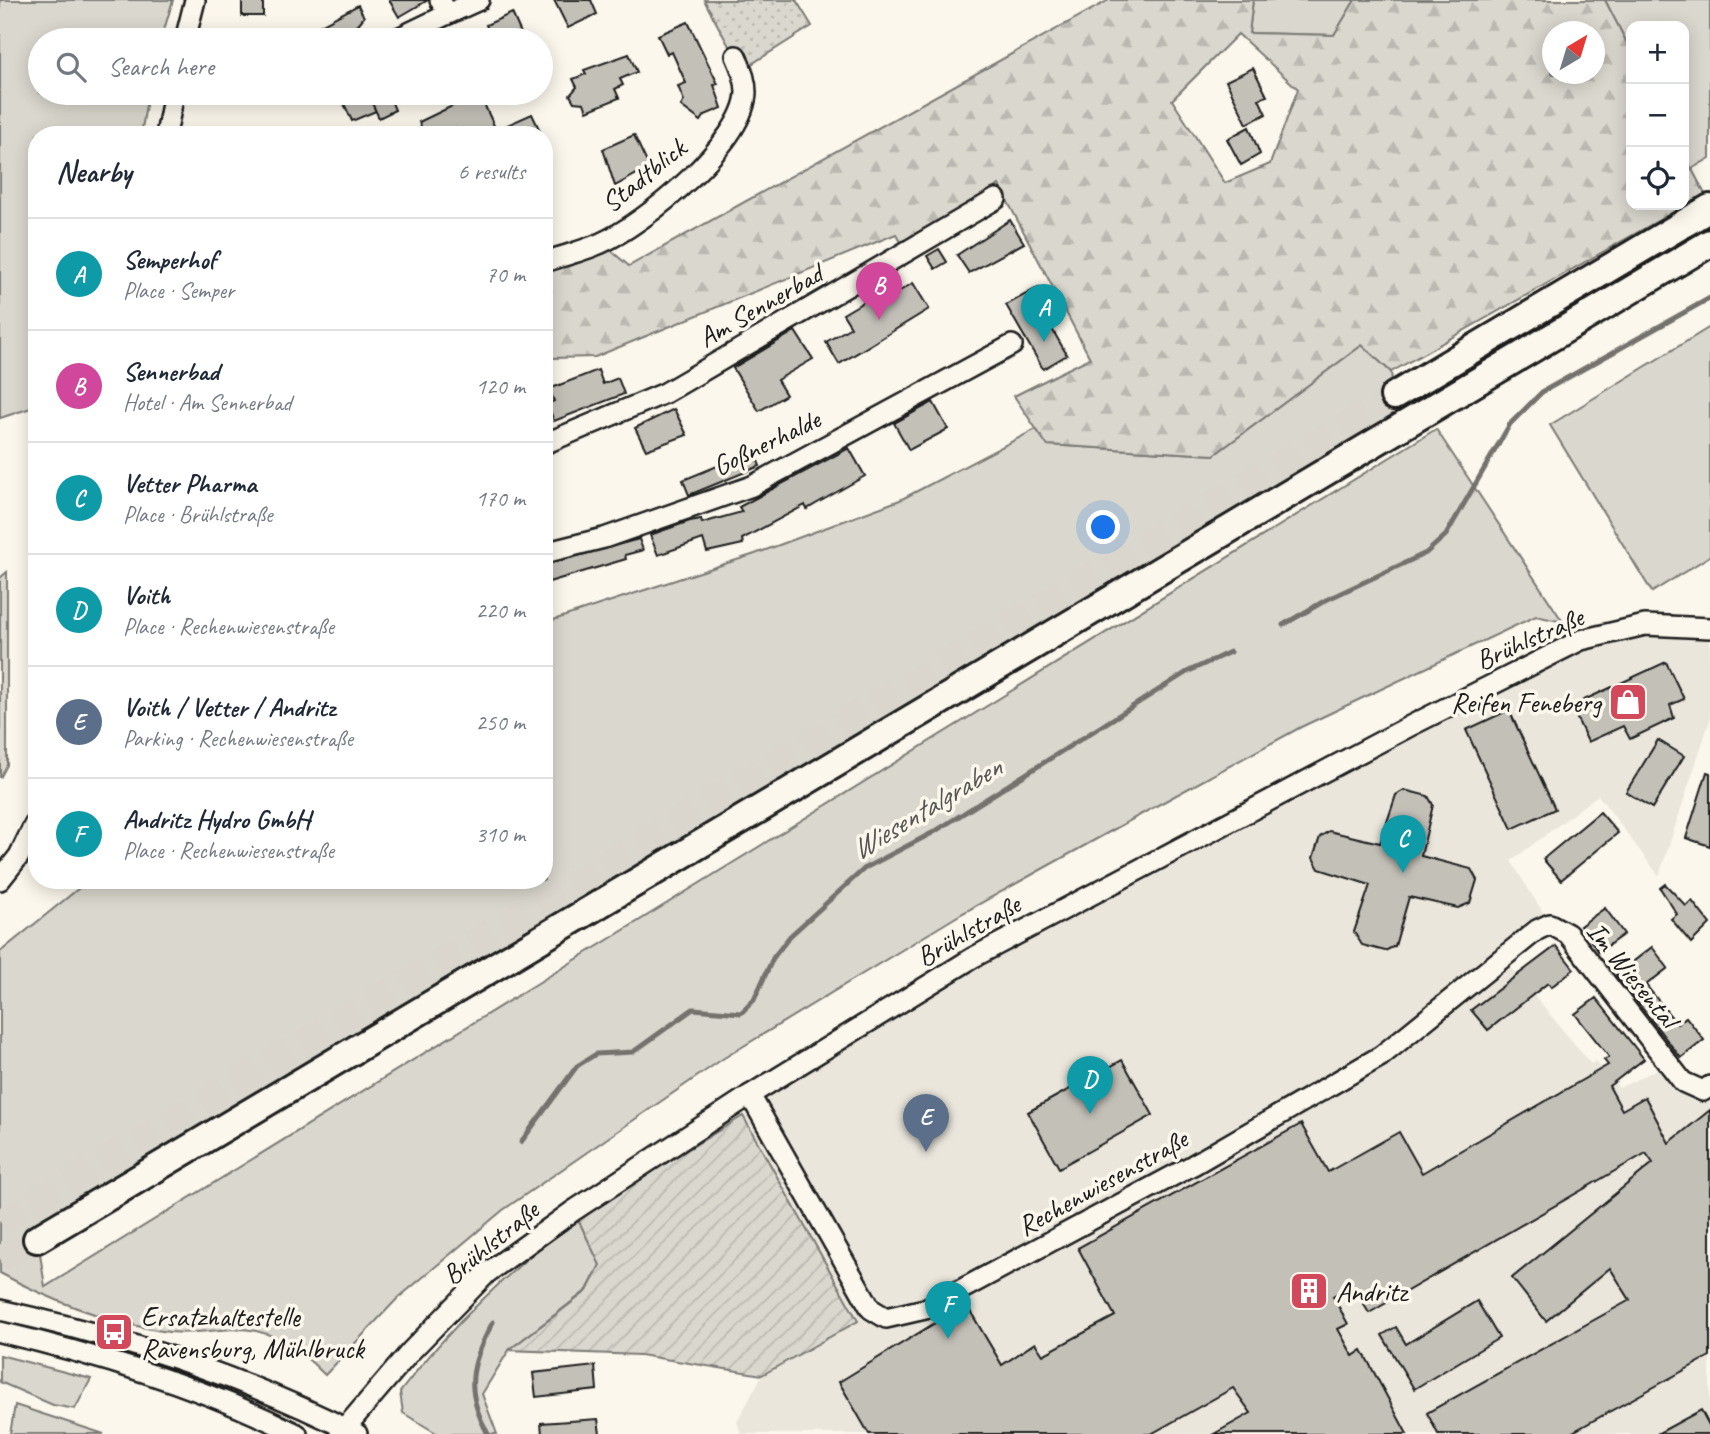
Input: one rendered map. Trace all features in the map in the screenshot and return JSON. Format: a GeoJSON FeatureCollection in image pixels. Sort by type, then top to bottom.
{"type":"FeatureCollection","features":[{"type":"Feature","properties":{"kind":"highway"},"geometry":{"type":"LineString","coordinates":[[1394,396],[1710,208]]}},
{"type":"Feature","properties":{"kind":"highway"},"geometry":{"type":"LineString","coordinates":[[37,1239],[1710,243]]}},
{"type":"Feature","properties":{"kind":"street"},"geometry":{"type":"LineString","coordinates":[[188,28],[194,0]]}},
{"type":"Feature","properties":{"kind":"street"},"geometry":{"type":"LineString","coordinates":[[412,28],[444,7],[479,0]]}},
{"type":"Feature","properties":{"kind":"street","name":"Stadtblick"},"geometry":{"type":"LineString","coordinates":[[553,259],[602,243],[667,199],[709,159],[741,115],[746,93],[742,70],[736,56]]}},
{"type":"Feature","properties":{"kind":"street"},"geometry":{"type":"LineString","coordinates":[[168,126],[172,105]]}},
{"type":"Feature","properties":{"kind":"street","name":"Am Sennerbad"},"geometry":{"type":"LineString","coordinates":[[553,440],[666,393],[996,199]]}},
{"type":"Feature","properties":{"kind":"street","name":"Goßnerhalde"},"geometry":{"type":"LineString","coordinates":[[553,551],[604,538],[752,486],[1006,349]]}},
{"type":"Feature","properties":{"kind":"street","name":"Brühlstraße"},"geometry":{"type":"LineString","coordinates":[[347,1432],[411,1351],[487,1273],[573,1211],[750,1095],[974,957],[1348,758],[1581,640],[1645,625],[1710,628]]}},
{"type":"Feature","properties":{"kind":"street"},"geometry":{"type":"LineString","coordinates":[[0,880],[19,856],[28,838]]}},
{"type":"Feature","properties":{"kind":"street","name":"Rechenwiesenstraße"},"geometry":{"type":"LineString","coordinates":[[750,1095],[871,1309],[886,1318],[925,1309],[937,1303],[1193,1165],[1381,1056],[1537,930],[1550,924]]}},
{"type":"Feature","properties":{"kind":"street","name":"Im Wiesental"},"geometry":{"type":"LineString","coordinates":[[1550,924],[1567,934],[1683,1082],[1703,1091],[1710,1086]]}},
{"type":"Feature","properties":{"kind":"street"},"geometry":{"type":"LineString","coordinates":[[0,1310],[160,1353],[291,1403],[347,1432]]}},
{"type":"Feature","properties":{"kind":"street"},"geometry":{"type":"LineString","coordinates":[[0,1332],[133,1367],[218,1398],[297,1434]]}},
{"type":"Feature","properties":{"kind":"shaded area"},"geometry":{"type":"Polygon","coordinates":[[[1710,628],[1710,720],[1659,876],[1598,795],[1511,861],[1550,924],[1503,958],[1591,1064],[1595,1061],[1619,1088],[1668,1064],[1710,1086],[1710,1434],[741,1434],[737,1422],[762,1375],[858,1321],[743,1116],[974,957],[1581,640],[1710,628]]]}},
{"type":"Feature","properties":{"kind":"green space"},"geometry":{"type":"Polygon","coordinates":[[[0,0],[173,0],[165,28],[28,28],[28,105],[146,105],[142,126],[28,126],[28,409],[0,418],[0,0]]]}},
{"type":"Feature","properties":{"kind":"green space"},"geometry":{"type":"Polygon","coordinates":[[[704,0],[796,0],[812,26],[742,70],[704,0]]]}},
{"type":"Feature","properties":{"kind":"green space"},"geometry":{"type":"Polygon","coordinates":[[[1109,0],[1253,0],[1249,33],[1334,35],[1355,0],[1605,0],[1626,41],[1626,210],[1677,210],[1391,372],[1362,345],[1214,455],[1047,445],[1014,396],[1090,358],[999,185],[905,248],[896,234],[595,357],[553,358],[553,259],[602,243],[629,266],[1109,0]],[[1238,34],[1172,100],[1225,183],[1270,164],[1298,89],[1238,34]]]}},
{"type":"Feature","properties":{"kind":"green space"},"geometry":{"type":"Polygon","coordinates":[[[1253,0],[1355,0],[1334,35],[1249,33],[1253,0]]]}},
{"type":"Feature","properties":{"kind":"green space"},"geometry":{"type":"Polygon","coordinates":[[[1605,0],[1710,0],[1710,158],[1691,169],[1689,165],[1689,21],[1626,21],[1626,41],[1605,0]]]}},
{"type":"Feature","properties":{"kind":"green space"},"geometry":{"type":"Polygon","coordinates":[[[1689,164],[1705,194],[1689,203],[1689,164]]]}},
{"type":"Feature","properties":{"kind":"green space"},"geometry":{"type":"Polygon","coordinates":[[[1710,327],[1710,556],[1652,592],[1550,425],[1710,327]]]}},
{"type":"Feature","properties":{"kind":"green space"},"geometry":{"type":"Polygon","coordinates":[[[1362,345],[1391,372],[1396,415],[36,1226],[45,1287],[1436,429],[1563,622],[1536,616],[1301,727],[961,914],[724,1058],[503,1210],[397,1299],[325,1375],[296,1349],[263,1333],[237,1329],[177,1333],[136,1326],[76,1308],[0,1273],[0,952],[78,889],[553,889],[553,620],[755,554],[900,500],[1036,429],[1048,445],[1214,455],[1362,345]]]}},
{"type":"Feature","properties":{"kind":"green space"},"geometry":{"type":"Polygon","coordinates":[[[7,572],[7,765],[0,778],[0,578],[7,572]]]}},
{"type":"Feature","properties":{"kind":"green space"},"geometry":{"type":"Polygon","coordinates":[[[743,1116],[858,1321],[762,1375],[640,1355],[509,1350],[587,1291],[600,1265],[577,1217],[743,1116]]]}},
{"type":"Feature","properties":{"kind":"green space"},"geometry":{"type":"Polygon","coordinates":[[[577,1217],[600,1265],[587,1290],[509,1350],[482,1394],[497,1434],[438,1434],[403,1413],[400,1392],[440,1344],[505,1278],[577,1217]]]}},
{"type":"Feature","properties":{"kind":"green space"},"geometry":{"type":"Polygon","coordinates":[[[0,1355],[91,1379],[75,1409],[53,1405],[0,1382],[0,1355]]]}},
{"type":"Feature","properties":{"kind":"green space"},"geometry":{"type":"Polygon","coordinates":[[[15,1405],[104,1434],[10,1434],[15,1405]]]}},
{"type":"Feature","properties":{"kind":"building"},"geometry":{"type":"Polygon","coordinates":[[[242,0],[263,0],[263,16],[242,16],[242,0]]]}},
{"type":"Feature","properties":{"kind":"building"},"geometry":{"type":"Polygon","coordinates":[[[389,0],[428,0],[399,17],[389,0]]]}},
{"type":"Feature","properties":{"kind":"building"},"geometry":{"type":"Polygon","coordinates":[[[554,0],[591,0],[597,14],[568,28],[554,0]]]}},
{"type":"Feature","properties":{"kind":"building"},"geometry":{"type":"Polygon","coordinates":[[[358,5],[364,17],[355,28],[315,28],[358,5]]]}},
{"type":"Feature","properties":{"kind":"building"},"geometry":{"type":"Polygon","coordinates":[[[512,13],[519,28],[487,28],[486,25],[512,13]]]}},
{"type":"Feature","properties":{"kind":"building"},"geometry":{"type":"Polygon","coordinates":[[[688,22],[718,84],[714,85],[722,108],[705,115],[701,121],[681,106],[684,101],[678,86],[686,83],[672,52],[667,54],[658,35],[688,22]]]}},
{"type":"Feature","properties":{"kind":"building"},"geometry":{"type":"Polygon","coordinates":[[[629,54],[637,72],[620,79],[623,85],[615,89],[619,98],[587,111],[584,103],[574,102],[570,95],[577,87],[573,79],[586,74],[584,70],[629,54]]]}},
{"type":"Feature","properties":{"kind":"building"},"geometry":{"type":"Polygon","coordinates":[[[1253,68],[1267,96],[1259,99],[1266,114],[1247,124],[1226,81],[1253,68]]]}},
{"type":"Feature","properties":{"kind":"building"},"geometry":{"type":"Polygon","coordinates":[[[345,105],[373,105],[376,111],[352,121],[345,105]]]}},
{"type":"Feature","properties":{"kind":"building"},"geometry":{"type":"Polygon","coordinates":[[[373,105],[393,105],[395,110],[379,118],[373,105]]]}},
{"type":"Feature","properties":{"kind":"building"},"geometry":{"type":"Polygon","coordinates":[[[454,105],[485,105],[494,126],[421,126],[419,122],[454,105]]]}},
{"type":"Feature","properties":{"kind":"building"},"geometry":{"type":"Polygon","coordinates":[[[532,114],[538,126],[505,126],[532,114]]]}},
{"type":"Feature","properties":{"kind":"building"},"geometry":{"type":"Polygon","coordinates":[[[1249,127],[1260,154],[1241,165],[1227,139],[1249,127]]]}},
{"type":"Feature","properties":{"kind":"building"},"geometry":{"type":"Polygon","coordinates":[[[634,135],[649,167],[615,186],[603,149],[634,135]]]}},
{"type":"Feature","properties":{"kind":"building"},"geometry":{"type":"Polygon","coordinates":[[[1010,220],[1024,243],[969,273],[957,255],[1010,220]]]}},
{"type":"Feature","properties":{"kind":"building"},"geometry":{"type":"Polygon","coordinates":[[[939,249],[947,262],[935,269],[927,256],[939,249]]]}},
{"type":"Feature","properties":{"kind":"building"},"geometry":{"type":"Polygon","coordinates":[[[913,283],[929,309],[839,364],[826,342],[851,327],[843,314],[870,298],[875,306],[913,283]]]}},
{"type":"Feature","properties":{"kind":"building"},"geometry":{"type":"Polygon","coordinates":[[[1039,287],[1053,311],[1044,315],[1067,355],[1043,369],[1006,305],[1039,287]]]}},
{"type":"Feature","properties":{"kind":"building"},"geometry":{"type":"Polygon","coordinates":[[[795,331],[813,359],[777,380],[786,395],[759,411],[733,368],[795,331]]]}},
{"type":"Feature","properties":{"kind":"building"},"geometry":{"type":"Polygon","coordinates":[[[598,370],[603,384],[618,378],[624,394],[554,421],[553,387],[598,370]]]}},
{"type":"Feature","properties":{"kind":"building"},"geometry":{"type":"Polygon","coordinates":[[[933,402],[948,429],[909,450],[894,423],[933,402]]]}},
{"type":"Feature","properties":{"kind":"building"},"geometry":{"type":"Polygon","coordinates":[[[674,409],[687,435],[646,450],[635,428],[674,409]]]}},
{"type":"Feature","properties":{"kind":"building"},"geometry":{"type":"Polygon","coordinates":[[[849,448],[865,476],[807,509],[805,505],[742,539],[743,544],[707,552],[703,539],[658,555],[650,535],[690,521],[701,519],[702,523],[742,512],[739,507],[849,448]]]}},
{"type":"Feature","properties":{"kind":"building"},"geometry":{"type":"Polygon","coordinates":[[[754,451],[760,466],[689,495],[683,480],[754,451]]]}},
{"type":"Feature","properties":{"kind":"building"},"geometry":{"type":"Polygon","coordinates":[[[639,539],[643,550],[625,555],[626,559],[553,581],[553,563],[639,539]]]}},
{"type":"Feature","properties":{"kind":"building","name":"Reifen Feneberg"},"geometry":{"type":"Polygon","coordinates":[[[1666,662],[1684,699],[1670,705],[1674,718],[1630,739],[1623,726],[1588,742],[1571,706],[1666,662]]]}},
{"type":"Feature","properties":{"kind":"building"},"geometry":{"type":"Polygon","coordinates":[[[1509,710],[1555,809],[1512,829],[1466,730],[1509,710]]]}},
{"type":"Feature","properties":{"kind":"building"},"geometry":{"type":"Polygon","coordinates":[[[1658,740],[1684,756],[1652,808],[1626,792],[1658,740]]]}},
{"type":"Feature","properties":{"kind":"building"},"geometry":{"type":"Polygon","coordinates":[[[1707,772],[1710,773],[1710,846],[1686,838],[1707,772]]]}},
{"type":"Feature","properties":{"kind":"building"},"geometry":{"type":"Polygon","coordinates":[[[1404,790],[1428,796],[1433,805],[1421,856],[1471,869],[1477,880],[1470,903],[1458,908],[1409,897],[1395,946],[1385,951],[1362,945],[1354,932],[1370,885],[1319,869],[1313,858],[1320,837],[1329,831],[1380,843],[1396,795],[1404,790]]]}},
{"type":"Feature","properties":{"kind":"building"},"geometry":{"type":"Polygon","coordinates":[[[1600,812],[1618,833],[1561,880],[1543,859],[1600,812]]]}},
{"type":"Feature","properties":{"kind":"building"},"geometry":{"type":"Polygon","coordinates":[[[1665,884],[1686,906],[1692,901],[1710,924],[1691,943],[1671,919],[1677,914],[1660,888],[1665,884]]]}},
{"type":"Feature","properties":{"kind":"building"},"geometry":{"type":"Polygon","coordinates":[[[1605,908],[1624,934],[1599,952],[1580,926],[1605,908]]]}},
{"type":"Feature","properties":{"kind":"building"},"geometry":{"type":"Polygon","coordinates":[[[1556,946],[1574,969],[1551,987],[1548,983],[1488,1030],[1471,1010],[1556,946]]]}},
{"type":"Feature","properties":{"kind":"building"},"geometry":{"type":"Polygon","coordinates":[[[1652,947],[1668,968],[1646,985],[1677,1024],[1686,1017],[1704,1040],[1681,1058],[1616,975],[1652,947]]]}},
{"type":"Feature","properties":{"kind":"building"},"geometry":{"type":"Polygon","coordinates":[[[1596,998],[1644,1059],[1609,1086],[1622,1110],[1645,1097],[1669,1143],[1710,1110],[1710,1356],[1569,1434],[1438,1434],[1427,1413],[1630,1300],[1610,1268],[1546,1321],[1512,1278],[1653,1163],[1646,1153],[1369,1313],[1352,1285],[1333,1296],[1348,1324],[1338,1329],[1353,1356],[1362,1350],[1407,1434],[1214,1434],[1251,1413],[1233,1388],[1151,1434],[869,1434],[839,1382],[966,1304],[1002,1365],[1035,1343],[1043,1355],[1115,1316],[1078,1248],[1301,1124],[1328,1172],[1399,1132],[1422,1173],[1608,1065],[1604,1060],[1609,1057],[1575,1014],[1596,998]]]}},
{"type":"Feature","properties":{"kind":"building"},"geometry":{"type":"Polygon","coordinates":[[[1122,1060],[1153,1115],[1059,1168],[1028,1112],[1122,1060]]]}},
{"type":"Feature","properties":{"kind":"building"},"geometry":{"type":"Polygon","coordinates":[[[1477,1301],[1499,1338],[1414,1389],[1382,1335],[1396,1327],[1406,1344],[1477,1301]]]}},
{"type":"Feature","properties":{"kind":"building"},"geometry":{"type":"Polygon","coordinates":[[[595,1366],[597,1390],[536,1397],[533,1373],[595,1366]]]}},
{"type":"Feature","properties":{"kind":"building"},"geometry":{"type":"Polygon","coordinates":[[[1701,1410],[1710,1427],[1710,1434],[1657,1434],[1701,1410]]]}},
{"type":"Feature","properties":{"kind":"building"},"geometry":{"type":"Polygon","coordinates":[[[598,1419],[600,1434],[542,1434],[541,1423],[598,1419]]]}},
{"type":"Feature","properties":{"kind":"waterway","name":"Wiesentalgraben"},"geometry":{"type":"LineString","coordinates":[[1283,625],[1326,600],[1426,553],[1446,535],[1510,424],[1542,392],[1710,298]]}},
{"type":"Feature","properties":{"kind":"waterway","name":"Wiesentalgraben"},"geometry":{"type":"LineString","coordinates":[[521,1142],[577,1066],[596,1054],[633,1052],[693,1009],[741,1013],[754,1000],[773,958],[790,936],[865,868],[934,832],[1187,672],[1230,652]]}},
{"type":"Feature","properties":{"kind":"waterway","name":"Wiesentalgraben"},"geometry":{"type":"LineString","coordinates":[[488,1434],[475,1404],[473,1377],[479,1351],[493,1322]]}},
{"type":"Feature","properties":{"kind":"tunnel"},"geometry":{"type":"LineString","coordinates":[[0,1222],[1394,396]]}},
{"type":"Feature","properties":{"kind":"tunnel"},"geometry":{"type":"LineString","coordinates":[[0,1259],[37,1239]]}},
{"type":"Feature","properties":{"kind":"place","name":"Sennerbad"},"geometry":{"type":"Point","coordinates":[879,320]}},
{"type":"Feature","properties":{"kind":"place","name":"Semperhof"},"geometry":{"type":"Point","coordinates":[1044,342]}},
{"type":"Feature","properties":{"kind":"place","name":"Reifen Feneberg"},"geometry":{"type":"Point","coordinates":[1628,702]}},
{"type":"Feature","properties":{"kind":"place","name":"Vetter Pharma"},"geometry":{"type":"Point","coordinates":[1403,873]}},
{"type":"Feature","properties":{"kind":"place","name":"Voith"},"geometry":{"type":"Point","coordinates":[1090,1114]}},
{"type":"Feature","properties":{"kind":"place","name":"Voith / Vetter / Andritz"},"geometry":{"type":"Point","coordinates":[926,1152]}},
{"type":"Feature","properties":{"kind":"place","name":"Andritz"},"geometry":{"type":"Point","coordinates":[1309,1291]}},
{"type":"Feature","properties":{"kind":"place","name":"Ersatzhaltestelle Ravensburg, Mühlbruck"},"geometry":{"type":"Point","coordinates":[114,1332]}},
{"type":"Feature","properties":{"kind":"place","name":"Andritz Hydro GmbH"},"geometry":{"type":"Point","coordinates":[948,1339]}}]}
